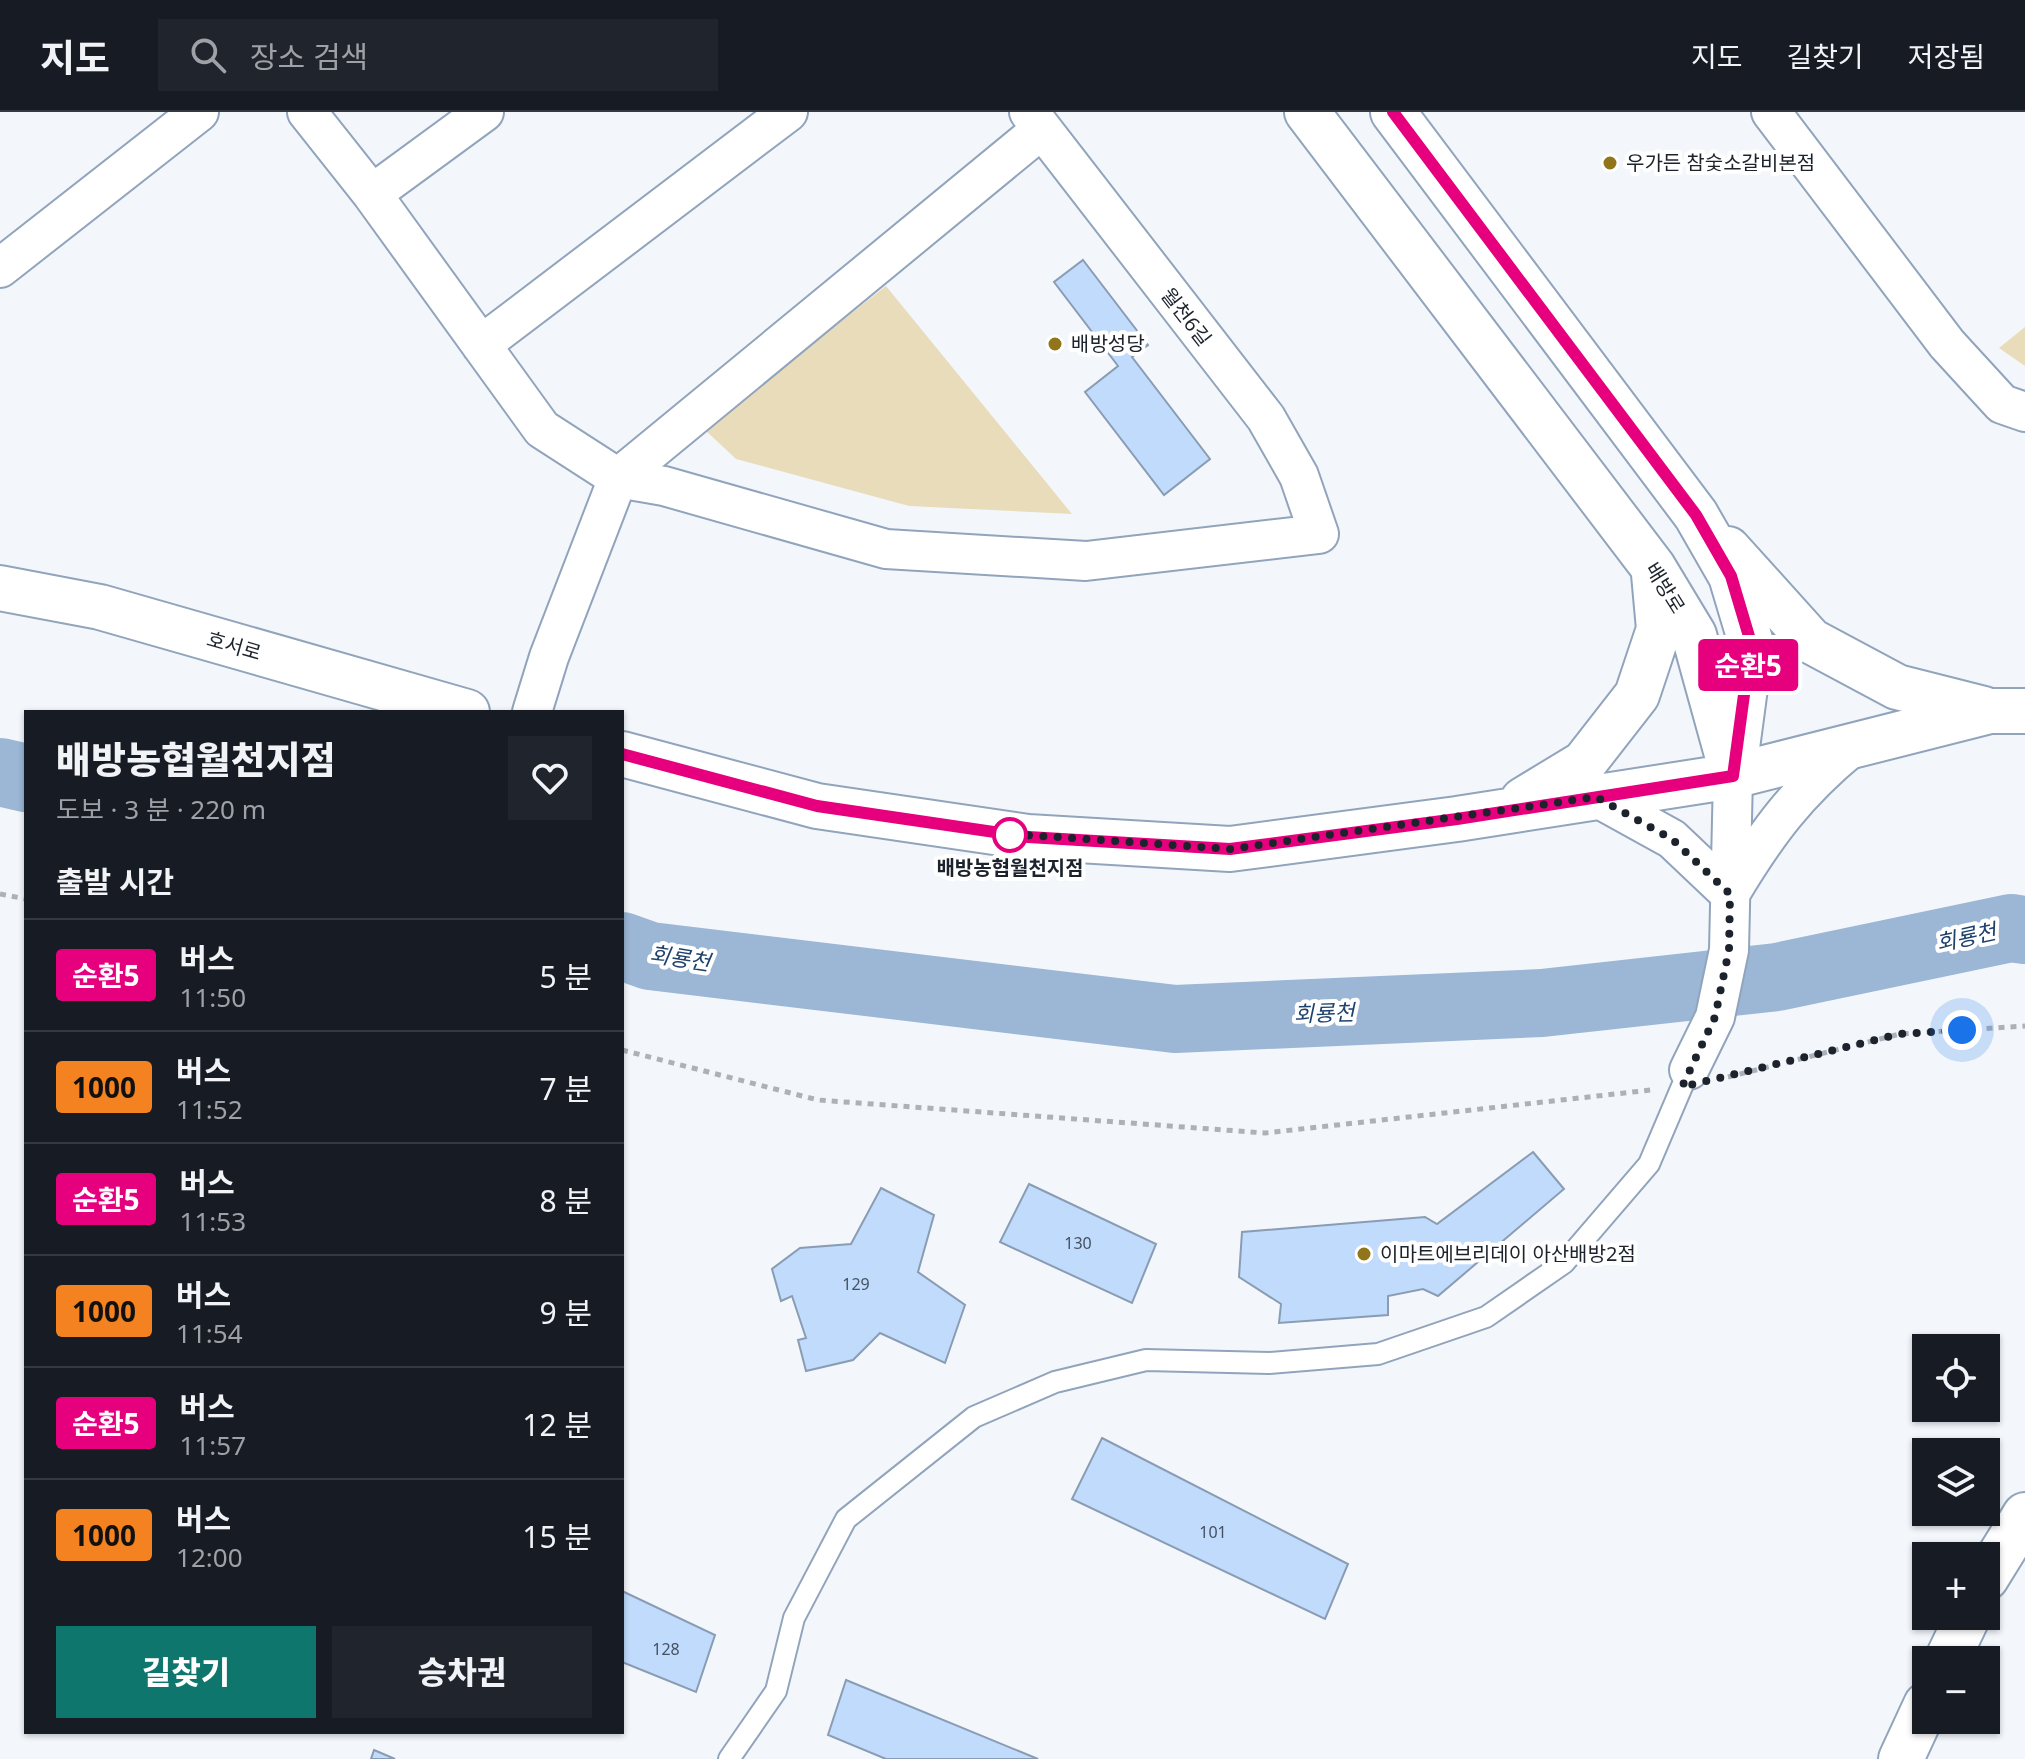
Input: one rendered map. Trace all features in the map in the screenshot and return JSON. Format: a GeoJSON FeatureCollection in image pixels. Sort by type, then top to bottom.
{"type":"FeatureCollection","features":[{"type":"Feature","properties":{"kind":"street"},"geometry":{"type":"LineString","coordinates":[[0,268],[199,112]]}},
{"type":"Feature","properties":{"kind":"street"},"geometry":{"type":"LineString","coordinates":[[307,112],[372,194],[542,429],[618,478]]}},
{"type":"Feature","properties":{"kind":"street"},"geometry":{"type":"LineString","coordinates":[[372,194],[484,112]]}},
{"type":"Feature","properties":{"kind":"street"},"geometry":{"type":"LineString","coordinates":[[481,345],[788,112]]}},
{"type":"Feature","properties":{"kind":"street","name":"배방로"},"geometry":{"type":"LineString","coordinates":[[1307,112],[1653,567],[1694,635],[1733,776]]}},
{"type":"Feature","properties":{"kind":"street"},"geometry":{"type":"LineString","coordinates":[[1393,112],[1688,506],[1731,576],[1751,643],[1733,776],[1747,848]]}},
{"type":"Feature","properties":{"kind":"street"},"geometry":{"type":"LineString","coordinates":[[1771,112],[1947,344],[2002,404],[2025,412]]}},
{"type":"Feature","properties":{"kind":"street"},"geometry":{"type":"LineString","coordinates":[[533,710],[549,657],[618,478],[1036,120]]}},
{"type":"Feature","properties":{"kind":"street","name":"월천6길"},"geometry":{"type":"LineString","coordinates":[[618,478],[664,486],[886,549],[1086,561],[1319,534],[1299,476],[1266,418],[1036,120]]}},
{"type":"Feature","properties":{"kind":"street"},"geometry":{"type":"LineString","coordinates":[[1688,506],[1811,641],[1897,687],[2008,711]]}},
{"type":"Feature","properties":{"kind":"street"},"geometry":{"type":"LineString","coordinates":[[1502,812],[1584,763],[1637,695],[1659,629],[1653,567]]}},
{"type":"Feature","properties":{"kind":"street","name":"호서로"},"geometry":{"type":"LineString","coordinates":[[0,588],[100,607],[460,710]]}},
{"type":"Feature","properties":{"kind":"street"},"geometry":{"type":"LineString","coordinates":[[624,755],[817,806],[1028,837],[1230,849],[1502,812],[1733,776],[2008,711]]}},
{"type":"Feature","properties":{"kind":"street"},"geometry":{"type":"LineString","coordinates":[[1685,1078],[1715,1017],[1729,950],[1730,894],[1747,848],[1810,781],[1855,745]]}},
{"type":"Feature","properties":{"kind":"street"},"geometry":{"type":"LineString","coordinates":[[1596,797],[1672,839],[1730,894]]}},
{"type":"Feature","properties":{"kind":"street"},"geometry":{"type":"LineString","coordinates":[[2000,1555],[2025,1515]]}},
{"type":"Feature","properties":{"kind":"street"},"geometry":{"type":"LineString","coordinates":[[1901,1759],[1913,1734]]}},
{"type":"Feature","properties":{"kind":"lane"},"geometry":{"type":"LineString","coordinates":[[729,1759],[776,1691],[794,1618],[846,1519],[974,1417],[1055,1382],[1146,1360],[1269,1363],[1378,1354],[1486,1317],[1564,1263],[1649,1164],[1685,1078]]}},
{"type":"Feature","properties":{"kind":"path"},"geometry":{"type":"LineString","coordinates":[[0,894],[24,899]]}},
{"type":"Feature","properties":{"kind":"path"},"geometry":{"type":"LineString","coordinates":[[624,1051],[818,1100],[1265,1133],[1685,1078],[1900,1034],[2025,1026]]}},
{"type":"Feature","properties":{"kind":"shaded area"},"geometry":{"type":"Polygon","coordinates":[[[886,286],[1072,514],[909,506],[736,459],[704,429],[886,286]]]}},
{"type":"Feature","properties":{"kind":"shaded area"},"geometry":{"type":"Polygon","coordinates":[[[2025,327],[2025,366],[1999,348],[2025,327]]]}},
{"type":"Feature","properties":{"kind":"building"},"geometry":{"type":"Polygon","coordinates":[[[1083,260],[1148,345],[1132,357],[1210,459],[1164,495],[1085,392],[1118,366],[1054,282],[1083,260]]]}},
{"type":"Feature","properties":{"kind":"building","name":"이마트에브리데이 아산배방2점"},"geometry":{"type":"Polygon","coordinates":[[[1533,1152],[1564,1189],[1438,1296],[1423,1289],[1388,1296],[1388,1315],[1279,1323],[1281,1304],[1239,1277],[1242,1232],[1425,1217],[1437,1224],[1533,1152]]]}},
{"type":"Feature","properties":{"kind":"building"},"geometry":{"type":"Polygon","coordinates":[[[1029,1184],[1156,1244],[1132,1303],[1000,1242],[1029,1184]]]}},
{"type":"Feature","properties":{"kind":"building"},"geometry":{"type":"Polygon","coordinates":[[[881,1188],[934,1215],[918,1272],[965,1305],[945,1363],[880,1333],[853,1360],[806,1371],[798,1340],[806,1338],[792,1296],[781,1301],[772,1269],[800,1248],[851,1244],[881,1188]]]}},
{"type":"Feature","properties":{"kind":"building"},"geometry":{"type":"Polygon","coordinates":[[[1102,1438],[1348,1564],[1325,1619],[1072,1499],[1102,1438]]]}},
{"type":"Feature","properties":{"kind":"building"},"geometry":{"type":"Polygon","coordinates":[[[624,1592],[715,1635],[696,1692],[624,1663],[624,1592]]]}},
{"type":"Feature","properties":{"kind":"building"},"geometry":{"type":"Polygon","coordinates":[[[846,1680],[1038,1759],[886,1759],[828,1735],[846,1680]]]}},
{"type":"Feature","properties":{"kind":"building"},"geometry":{"type":"Polygon","coordinates":[[[374,1750],[395,1759],[371,1759],[374,1750]]]}},
{"type":"Feature","properties":{"kind":"waterway","name":"회룡천"},"geometry":{"type":"LineString","coordinates":[[0,772],[24,778]]}},
{"type":"Feature","properties":{"kind":"waterway","name":"회룡천"},"geometry":{"type":"LineString","coordinates":[[624,947],[650,956],[1175,1019],[1542,1003],[1777,977],[2011,928],[2025,930]]}},
{"type":"Feature","properties":{"kind":"bus line","name":"순환5"},"geometry":{"type":"LineString","coordinates":[[624,755],[817,806],[1028,837],[1230,849],[1457,819],[1733,776],[1751,643],[1731,576],[1696,515],[1393,112]]}},
{"type":"Feature","properties":{"kind":"place","name":"우가든 참숯소갈비본점"},"geometry":{"type":"Point","coordinates":[1610,163]}},
{"type":"Feature","properties":{"kind":"place","name":"배방성당"},"geometry":{"type":"Point","coordinates":[1055,344]}},
{"type":"Feature","properties":{"kind":"place","name":"배방농협월천지점"},"geometry":{"type":"Point","coordinates":[1010,835]}},
{"type":"Feature","properties":{"kind":"place","name":"이마트에브리데이 아산배방2점"},"geometry":{"type":"Point","coordinates":[1364,1254]}},
{"type":"Feature","properties":{"kind":"route"},"geometry":{"type":"LineString","coordinates":[[1010,835],[998,833],[1230,849],[1596,797],[1672,839],[1730,894],[1729,950],[1715,1017],[1682,1087],[1900,1034],[1962,1030]]}}]}
